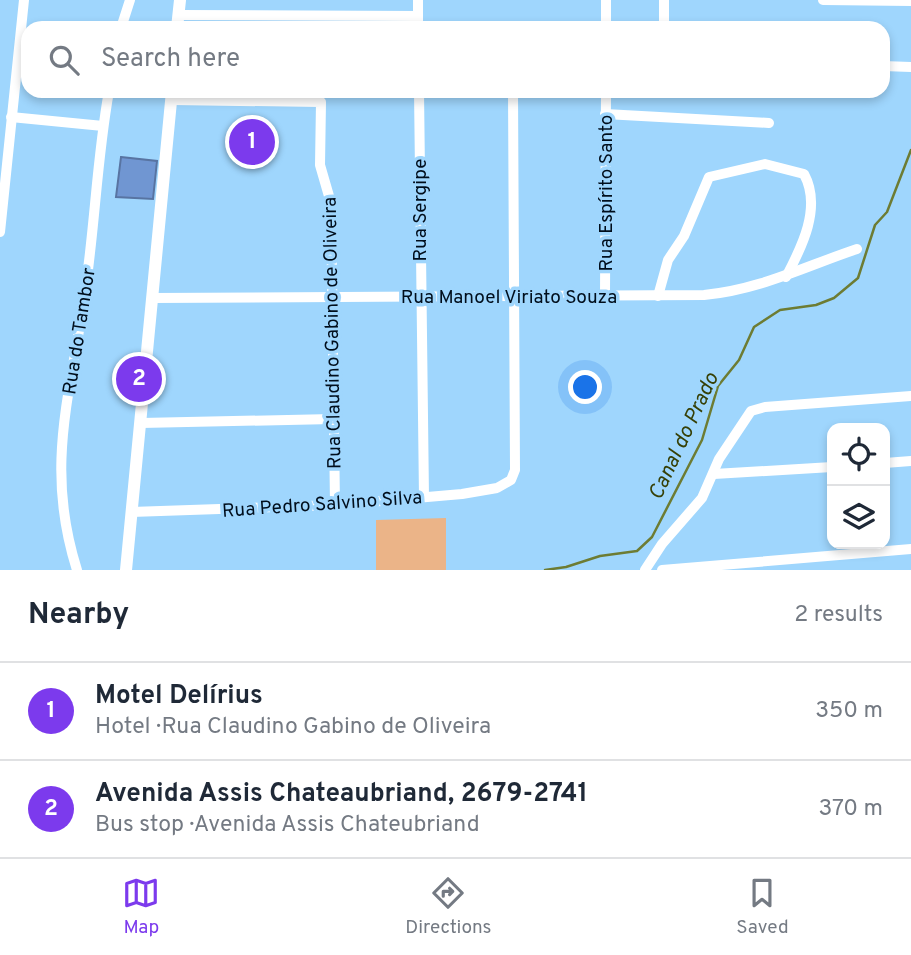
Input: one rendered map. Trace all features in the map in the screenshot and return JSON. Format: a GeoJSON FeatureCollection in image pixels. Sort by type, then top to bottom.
{"type":"FeatureCollection","features":[{"type":"Feature","properties":{"kind":"main road"},"geometry":{"type":"LineString","coordinates":[[178,21],[180,0]]}},
{"type":"Feature","properties":{"kind":"main road"},"geometry":{"type":"LineString","coordinates":[[126,570],[172,98]]}},
{"type":"Feature","properties":{"kind":"street"},"geometry":{"type":"LineString","coordinates":[[22,21],[24,0]]}},
{"type":"Feature","properties":{"kind":"street"},"geometry":{"type":"LineString","coordinates":[[123,21],[130,0]]}},
{"type":"Feature","properties":{"kind":"street"},"geometry":{"type":"LineString","coordinates":[[418,0],[418,21]]}},
{"type":"Feature","properties":{"kind":"street"},"geometry":{"type":"LineString","coordinates":[[606,0],[606,21]]}},
{"type":"Feature","properties":{"kind":"street"},"geometry":{"type":"LineString","coordinates":[[664,0],[664,21]]}},
{"type":"Feature","properties":{"kind":"street"},"geometry":{"type":"LineString","coordinates":[[823,0],[911,1]]}},
{"type":"Feature","properties":{"kind":"street"},"geometry":{"type":"LineString","coordinates":[[218,21],[418,16]]}},
{"type":"Feature","properties":{"kind":"street"},"geometry":{"type":"LineString","coordinates":[[0,232],[21,27]]}},
{"type":"Feature","properties":{"kind":"street"},"geometry":{"type":"LineString","coordinates":[[890,66],[911,67]]}},
{"type":"Feature","properties":{"kind":"street","name":"Rua do Tambor"},"geometry":{"type":"LineString","coordinates":[[77,570],[62,508],[61,452],[85,292],[108,98]]}},
{"type":"Feature","properties":{"kind":"street","name":"Rua Claudino Gabino de Oliveira"},"geometry":{"type":"LineString","coordinates":[[222,98],[321,102],[320,165],[331,203],[335,505]]}},
{"type":"Feature","properties":{"kind":"street","name":"Rua Sergipe"},"geometry":{"type":"LineString","coordinates":[[419,98],[419,297],[424,497]]}},
{"type":"Feature","properties":{"kind":"street"},"geometry":{"type":"LineString","coordinates":[[513,98],[514,296]]}},
{"type":"Feature","properties":{"kind":"street","name":"Rua Espírito Santo"},"geometry":{"type":"LineString","coordinates":[[605,296],[606,98]]}},
{"type":"Feature","properties":{"kind":"street"},"geometry":{"type":"LineString","coordinates":[[606,114],[769,123]]}},
{"type":"Feature","properties":{"kind":"street"},"geometry":{"type":"LineString","coordinates":[[11,117],[103,126]]}},
{"type":"Feature","properties":{"kind":"street"},"geometry":{"type":"LineString","coordinates":[[658,296],[668,260],[684,236],[709,177],[765,164],[804,174],[812,188],[802,247],[786,277]]}},
{"type":"Feature","properties":{"kind":"street","name":"Rua Manoel Viriato Souza"},"geometry":{"type":"LineString","coordinates":[[153,298],[658,296],[732,293],[786,277],[857,249]]}},
{"type":"Feature","properties":{"kind":"street","name":"Rua Pedro Salvino Silva"},"geometry":{"type":"LineString","coordinates":[[131,512],[335,505],[497,488],[510,480],[515,470],[514,296]]}},
{"type":"Feature","properties":{"kind":"street"},"geometry":{"type":"LineString","coordinates":[[645,570],[662,544],[697,506],[719,459],[751,411],[765,407],[911,397]]}},
{"type":"Feature","properties":{"kind":"street"},"geometry":{"type":"LineString","coordinates":[[141,424],[333,419]]}},
{"type":"Feature","properties":{"kind":"street"},"geometry":{"type":"LineString","coordinates":[[890,463],[911,461]]}},
{"type":"Feature","properties":{"kind":"street"},"geometry":{"type":"LineString","coordinates":[[714,474],[827,467]]}},
{"type":"Feature","properties":{"kind":"street"},"geometry":{"type":"LineString","coordinates":[[662,570],[911,549]]}},
{"type":"Feature","properties":{"kind":"shaded area"},"geometry":{"type":"Polygon","coordinates":[[[446,518],[446,570],[376,570],[376,520],[446,518]]]}},
{"type":"Feature","properties":{"kind":"building"},"geometry":{"type":"Polygon","coordinates":[[[121,157],[157,161],[153,199],[116,197],[121,157]]]}},
{"type":"Feature","properties":{"kind":"waterway","name":"Canal do Prado"},"geometry":{"type":"LineString","coordinates":[[545,570],[566,567],[600,556],[637,551],[652,537],[702,440],[718,386],[739,360],[754,327],[780,310],[816,305],[834,298],[858,278],[875,225],[887,212],[911,150]]}},
{"type":"Feature","properties":{"kind":"place","name":"Motel Delírius"},"geometry":{"type":"Point","coordinates":[252,142]}},
{"type":"Feature","properties":{"kind":"place","name":"Avenida Assis Chateaubriand, 2679-2741"},"geometry":{"type":"Point","coordinates":[139,379]}}]}
